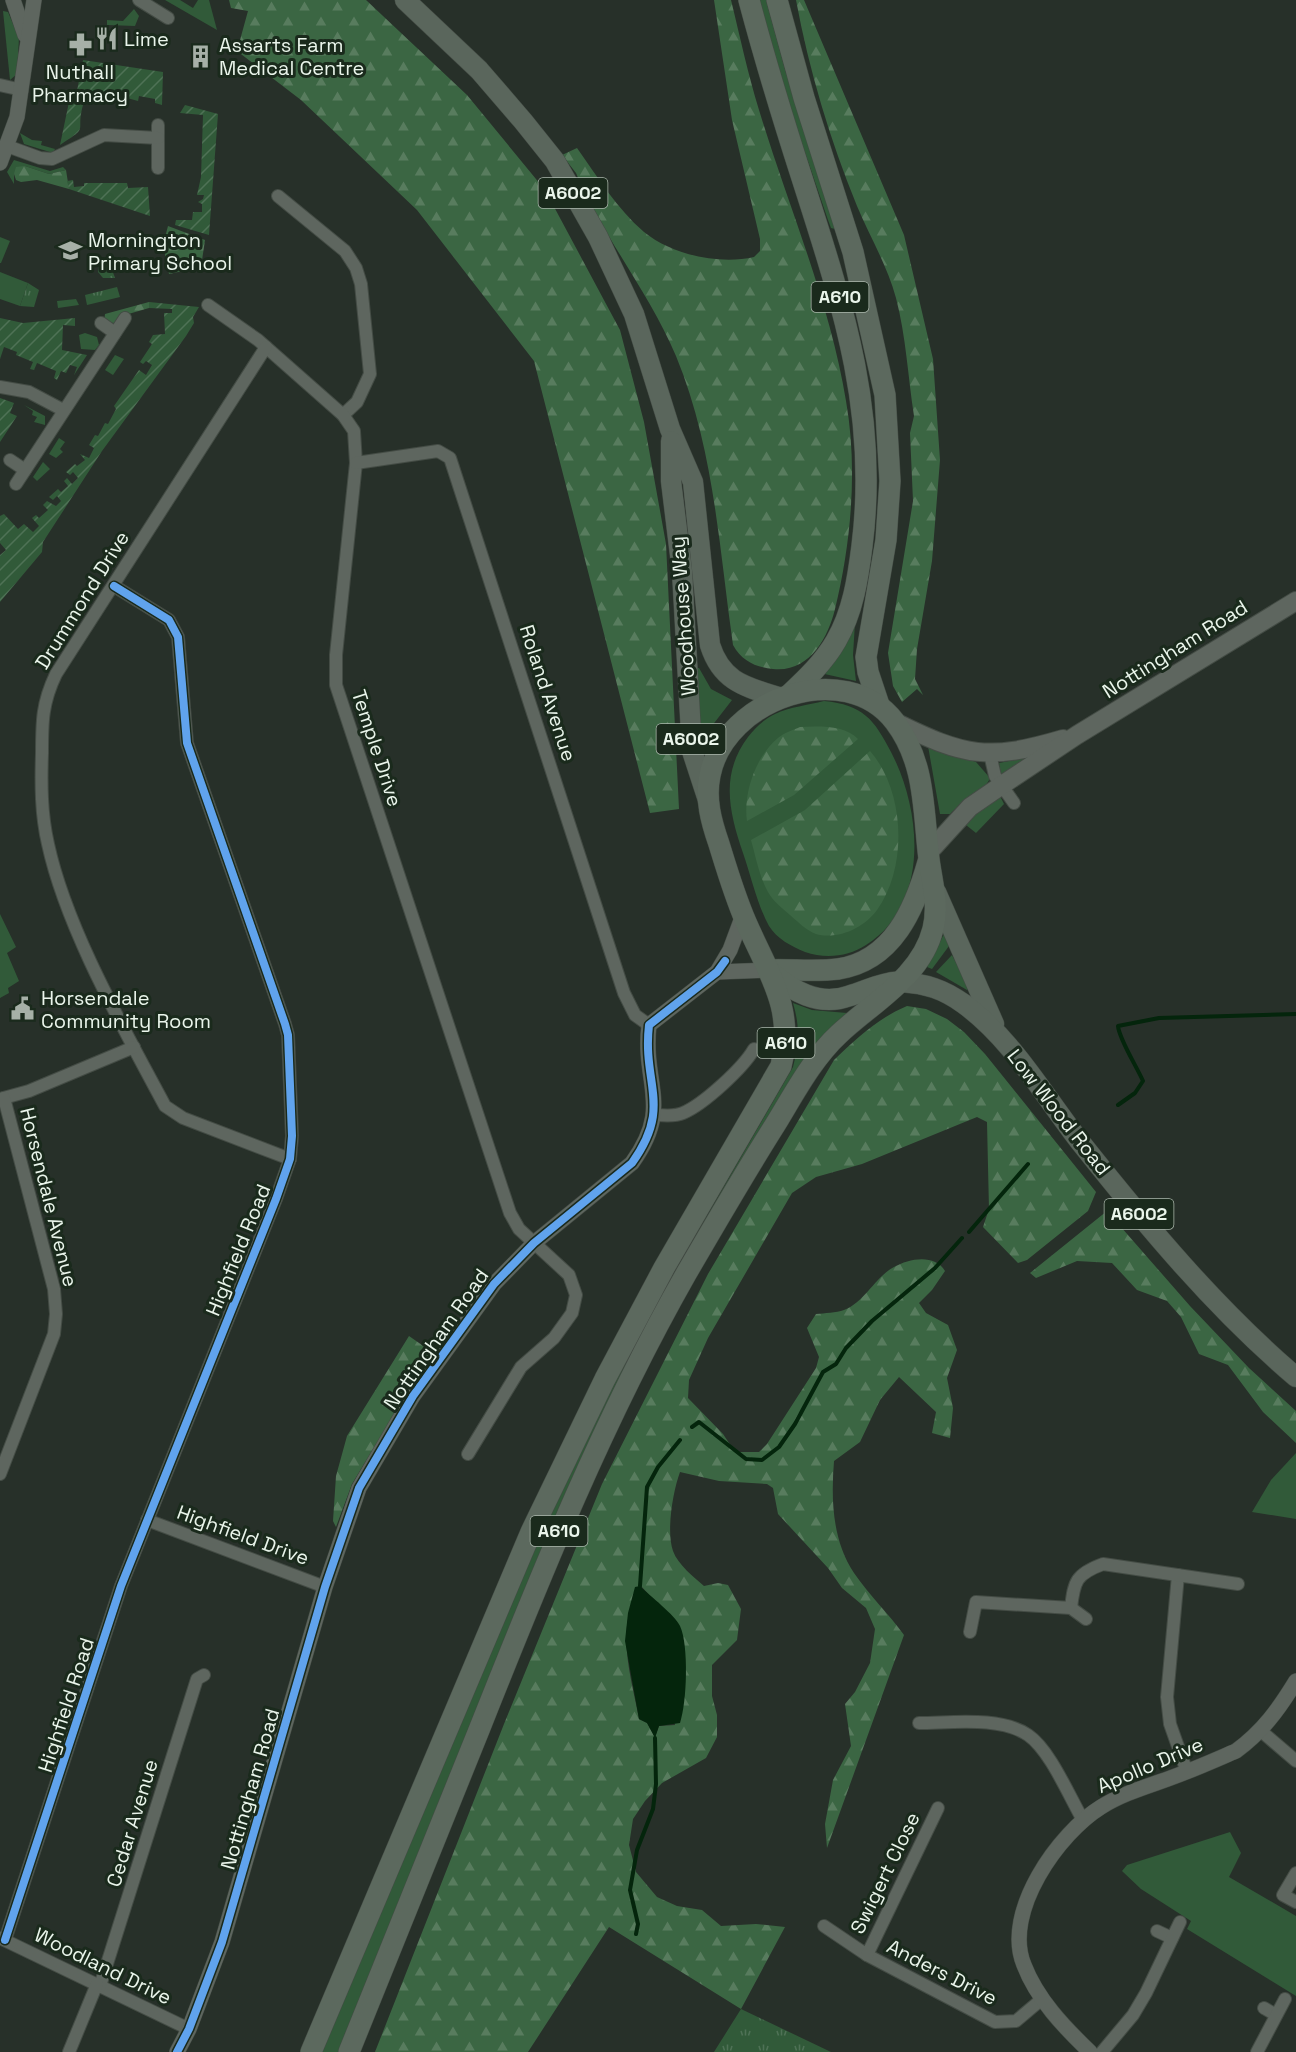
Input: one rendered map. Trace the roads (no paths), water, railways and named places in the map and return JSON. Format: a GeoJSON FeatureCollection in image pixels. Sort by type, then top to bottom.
{"type":"FeatureCollection","features":[{"type":"Feature","properties":{"kind":"highway","name":"A610"},"geometry":{"type":"LineString","coordinates":[[749,0],[845,312],[859,381],[866,435],[865,521],[852,603],[836,642],[811,675],[785,697]]}},
{"type":"Feature","properties":{"kind":"highway","name":"A610"},"geometry":{"type":"LineString","coordinates":[[777,0],[853,252],[885,395],[890,481],[886,540],[866,657],[868,672],[879,705]]}},
{"type":"Feature","properties":{"kind":"highway"},"geometry":{"type":"LineString","coordinates":[[768,970],[838,969],[876,954],[895,936],[919,894],[929,855],[919,769],[912,750],[895,722],[879,705],[846,691],[818,690],[785,697],[742,721],[718,749],[708,781],[711,819],[743,915],[757,942],[791,962],[810,969]]}},
{"type":"Feature","properties":{"kind":"highway","name":"A610"},"geometry":{"type":"LineString","coordinates":[[349,2052],[550,1551],[618,1400],[734,1192],[822,1051],[901,982],[918,963],[933,932],[936,892],[929,855]]}},
{"type":"Feature","properties":{"kind":"highway","name":"A610"},"geometry":{"type":"LineString","coordinates":[[311,2052],[531,1532],[605,1379],[664,1268],[781,1066],[787,1042],[785,1017],[757,942]]}},
{"type":"Feature","properties":{"kind":"highway"},"geometry":{"type":"LineString","coordinates":[[768,970],[794,990],[821,1000],[836,1000],[879,984],[901,982]]}},
{"type":"Feature","properties":{"kind":"main road","name":"Woodhouse Way"},"geometry":{"type":"LineString","coordinates":[[405,0],[479,70],[555,161],[598,237],[634,314],[670,429],[693,482],[710,645],[716,663],[742,685],[785,697]]}},
{"type":"Feature","properties":{"kind":"main road","name":"Woodhouse Way"},"geometry":{"type":"LineString","coordinates":[[670,429],[671,481],[682,571],[692,751],[708,800]]}},
{"type":"Feature","properties":{"kind":"main road","name":"Nottingham Road"},"geometry":{"type":"LineString","coordinates":[[929,855],[970,807],[1077,735],[1296,600]]}},
{"type":"Feature","properties":{"kind":"main road","name":"Nottingham Road"},"geometry":{"type":"LineString","coordinates":[[895,722],[946,744],[990,754],[1030,749],[1077,735]]}},
{"type":"Feature","properties":{"kind":"main road","name":"A6002"},"geometry":{"type":"LineString","coordinates":[[936,892],[963,959],[1000,1036]]}},
{"type":"Feature","properties":{"kind":"main road","name":"Low Wood Road"},"geometry":{"type":"LineString","coordinates":[[901,982],[940,988],[965,1005],[1000,1036],[1160,1240],[1254,1341],[1296,1377]]}},
{"type":"Feature","properties":{"kind":"street"},"geometry":{"type":"LineString","coordinates":[[13,0],[26,38]]}},
{"type":"Feature","properties":{"kind":"street"},"geometry":{"type":"LineString","coordinates":[[0,163],[22,90],[26,38],[34,0]]}},
{"type":"Feature","properties":{"kind":"street"},"geometry":{"type":"LineString","coordinates":[[140,0],[153,16],[168,18]]}},
{"type":"Feature","properties":{"kind":"street"},"geometry":{"type":"LineString","coordinates":[[0,85],[22,90]]}},
{"type":"Feature","properties":{"kind":"street"},"geometry":{"type":"LineString","coordinates":[[158,125],[158,168]]}},
{"type":"Feature","properties":{"kind":"street"},"geometry":{"type":"LineString","coordinates":[[7,146],[40,158],[52,159],[104,135],[158,138]]}},
{"type":"Feature","properties":{"kind":"street"},"geometry":{"type":"LineString","coordinates":[[278,196],[345,251],[359,276],[370,355],[370,374],[357,402],[343,415]]}},
{"type":"Feature","properties":{"kind":"street","name":"Temple Drive"},"geometry":{"type":"LineString","coordinates":[[208,305],[266,347],[343,415],[354,431],[356,463],[336,655],[336,684],[510,1213],[519,1229],[544,1249],[569,1275],[576,1295],[573,1313],[554,1338],[521,1367],[468,1454]]}},
{"type":"Feature","properties":{"kind":"street"},"geometry":{"type":"LineString","coordinates":[[16,484],[125,318]]}},
{"type":"Feature","properties":{"kind":"street"},"geometry":{"type":"LineString","coordinates":[[101,323],[114,333]]}},
{"type":"Feature","properties":{"kind":"street","name":"Drummond Drive"},"geometry":{"type":"LineString","coordinates":[[266,347],[56,674],[45,696],[41,794],[46,836],[54,867],[85,945],[134,1047],[169,1110],[290,1159]]}},
{"type":"Feature","properties":{"kind":"street"},"geometry":{"type":"LineString","coordinates":[[0,387],[29,392],[63,410]]}},
{"type":"Feature","properties":{"kind":"street","name":"Roland Avenue"},"geometry":{"type":"LineString","coordinates":[[356,463],[438,451],[450,458],[624,993],[635,1015],[649,1025]]}},
{"type":"Feature","properties":{"kind":"street"},"geometry":{"type":"LineString","coordinates":[[10,460],[25,470]]}},
{"type":"Feature","properties":{"kind":"street","name":"Highfield Road"},"geometry":{"type":"LineString","coordinates":[[2,1939],[121,1586],[276,1199],[290,1159],[292,1136],[288,1035],[187,743],[178,637],[169,620],[114,586]]}},
{"type":"Feature","properties":{"kind":"street"},"geometry":{"type":"LineString","coordinates":[[990,754],[995,776],[1014,803]]}},
{"type":"Feature","properties":{"kind":"street"},"geometry":{"type":"LineString","coordinates":[[649,1025],[717,972],[730,950],[743,915]]}},
{"type":"Feature","properties":{"kind":"street"},"geometry":{"type":"LineString","coordinates":[[717,972],[768,970]]}},
{"type":"Feature","properties":{"kind":"street","name":"Nottingham Road"},"geometry":{"type":"LineString","coordinates":[[177,2052],[189,2029],[241,1880],[325,1587],[359,1488],[413,1396],[494,1284],[534,1243],[632,1163],[645,1146],[655,1115],[646,1059],[649,1025]]}},
{"type":"Feature","properties":{"kind":"street"},"geometry":{"type":"LineString","coordinates":[[2,1099],[134,1047]]}},
{"type":"Feature","properties":{"kind":"street"},"geometry":{"type":"LineString","coordinates":[[655,1115],[674,1116],[700,1103],[748,1059],[754,1049]]}},
{"type":"Feature","properties":{"kind":"street","name":"Horsendale Avenue"},"geometry":{"type":"LineString","coordinates":[[0,1474],[54,1334],[56,1314],[54,1289],[2,1099]]}},
{"type":"Feature","properties":{"kind":"street","name":"Highfield Drive"},"geometry":{"type":"LineString","coordinates":[[147,1520],[325,1587]]}},
{"type":"Feature","properties":{"kind":"street"},"geometry":{"type":"LineString","coordinates":[[1071,1608],[1074,1584],[1085,1571],[1103,1564],[1238,1584]]}},
{"type":"Feature","properties":{"kind":"street"},"geometry":{"type":"LineString","coordinates":[[1178,1575],[1167,1704],[1170,1724],[1187,1772]]}},
{"type":"Feature","properties":{"kind":"street"},"geometry":{"type":"LineString","coordinates":[[970,1632],[976,1602],[1071,1608],[1086,1619]]}},
{"type":"Feature","properties":{"kind":"street","name":"Cedar Avenue"},"geometry":{"type":"LineString","coordinates":[[69,2052],[98,1985],[197,1679],[204,1675]]}},
{"type":"Feature","properties":{"kind":"street","name":"Apollo Drive"},"geometry":{"type":"LineString","coordinates":[[1089,2052],[1042,1999],[1023,1963],[1022,1924],[1027,1900],[1060,1842],[1083,1820],[1119,1797],[1236,1751],[1261,1731],[1278,1712],[1296,1681]]}},
{"type":"Feature","properties":{"kind":"street"},"geometry":{"type":"LineString","coordinates":[[919,1723],[989,1722],[1028,1734],[1048,1758],[1083,1820]]}},
{"type":"Feature","properties":{"kind":"street"},"geometry":{"type":"LineString","coordinates":[[1261,1731],[1296,1761]]}},
{"type":"Feature","properties":{"kind":"street","name":"Swigert Close"},"geometry":{"type":"LineString","coordinates":[[867,1955],[938,1808]]}},
{"type":"Feature","properties":{"kind":"street"},"geometry":{"type":"LineString","coordinates":[[1296,1873],[1283,1895],[1296,1902]]}},
{"type":"Feature","properties":{"kind":"street"},"geometry":{"type":"LineString","coordinates":[[1102,2052],[1133,2015],[1180,1922]]}},
{"type":"Feature","properties":{"kind":"street","name":"Anders Drive"},"geometry":{"type":"LineString","coordinates":[[824,1926],[867,1955],[995,2022],[1016,2021],[1042,1999]]}},
{"type":"Feature","properties":{"kind":"street"},"geometry":{"type":"LineString","coordinates":[[1157,1931],[1172,1938]]}},
{"type":"Feature","properties":{"kind":"street","name":"Woodland Drive"},"geometry":{"type":"LineString","coordinates":[[2,1939],[189,2029]]}},
{"type":"Feature","properties":{"kind":"street"},"geometry":{"type":"LineString","coordinates":[[1257,2052],[1285,1999]]}},
{"type":"Feature","properties":{"kind":"street"},"geometry":{"type":"LineString","coordinates":[[1264,2008],[1276,2015]]}},
{"type":"Feature","properties":{"kind":"waterway"},"geometry":{"type":"LineString","coordinates":[[1118,1105],[1135,1093],[1143,1081],[1118,1026],[1159,1018],[1296,1014]]}},
{"type":"Feature","properties":{"kind":"waterway"},"geometry":{"type":"LineString","coordinates":[[969,1232],[1028,1164]]}},
{"type":"Feature","properties":{"kind":"waterway"},"geometry":{"type":"LineString","coordinates":[[692,1427],[699,1422],[746,1459],[762,1460],[779,1447],[795,1424],[823,1372],[836,1364],[846,1348],[872,1321],[935,1268],[962,1238]]}},
{"type":"Feature","properties":{"kind":"waterway"},"geometry":{"type":"LineString","coordinates":[[640,1586],[647,1487],[658,1467],[680,1440]]}},
{"type":"Feature","properties":{"kind":"waterway"},"geometry":{"type":"LineString","coordinates":[[636,1934],[638,1924],[630,1890],[637,1850],[653,1809],[656,1784],[655,1738]]}},
{"type":"Feature","properties":{"kind":"place","name":"Lime"},"geometry":{"type":"Point","coordinates":[106,39]}},
{"type":"Feature","properties":{"kind":"place","name":"Nuthall Pharmacy"},"geometry":{"type":"Point","coordinates":[80,44]}},
{"type":"Feature","properties":{"kind":"place","name":"Assarts Farm Medical Centre"},"geometry":{"type":"Point","coordinates":[201,56]}},
{"type":"Feature","properties":{"kind":"place","name":"Mornington Primary School"},"geometry":{"type":"Point","coordinates":[70,251]}},
{"type":"Feature","properties":{"kind":"place","name":"Horsendale Community Room"},"geometry":{"type":"Point","coordinates":[23,1009]}}]}
